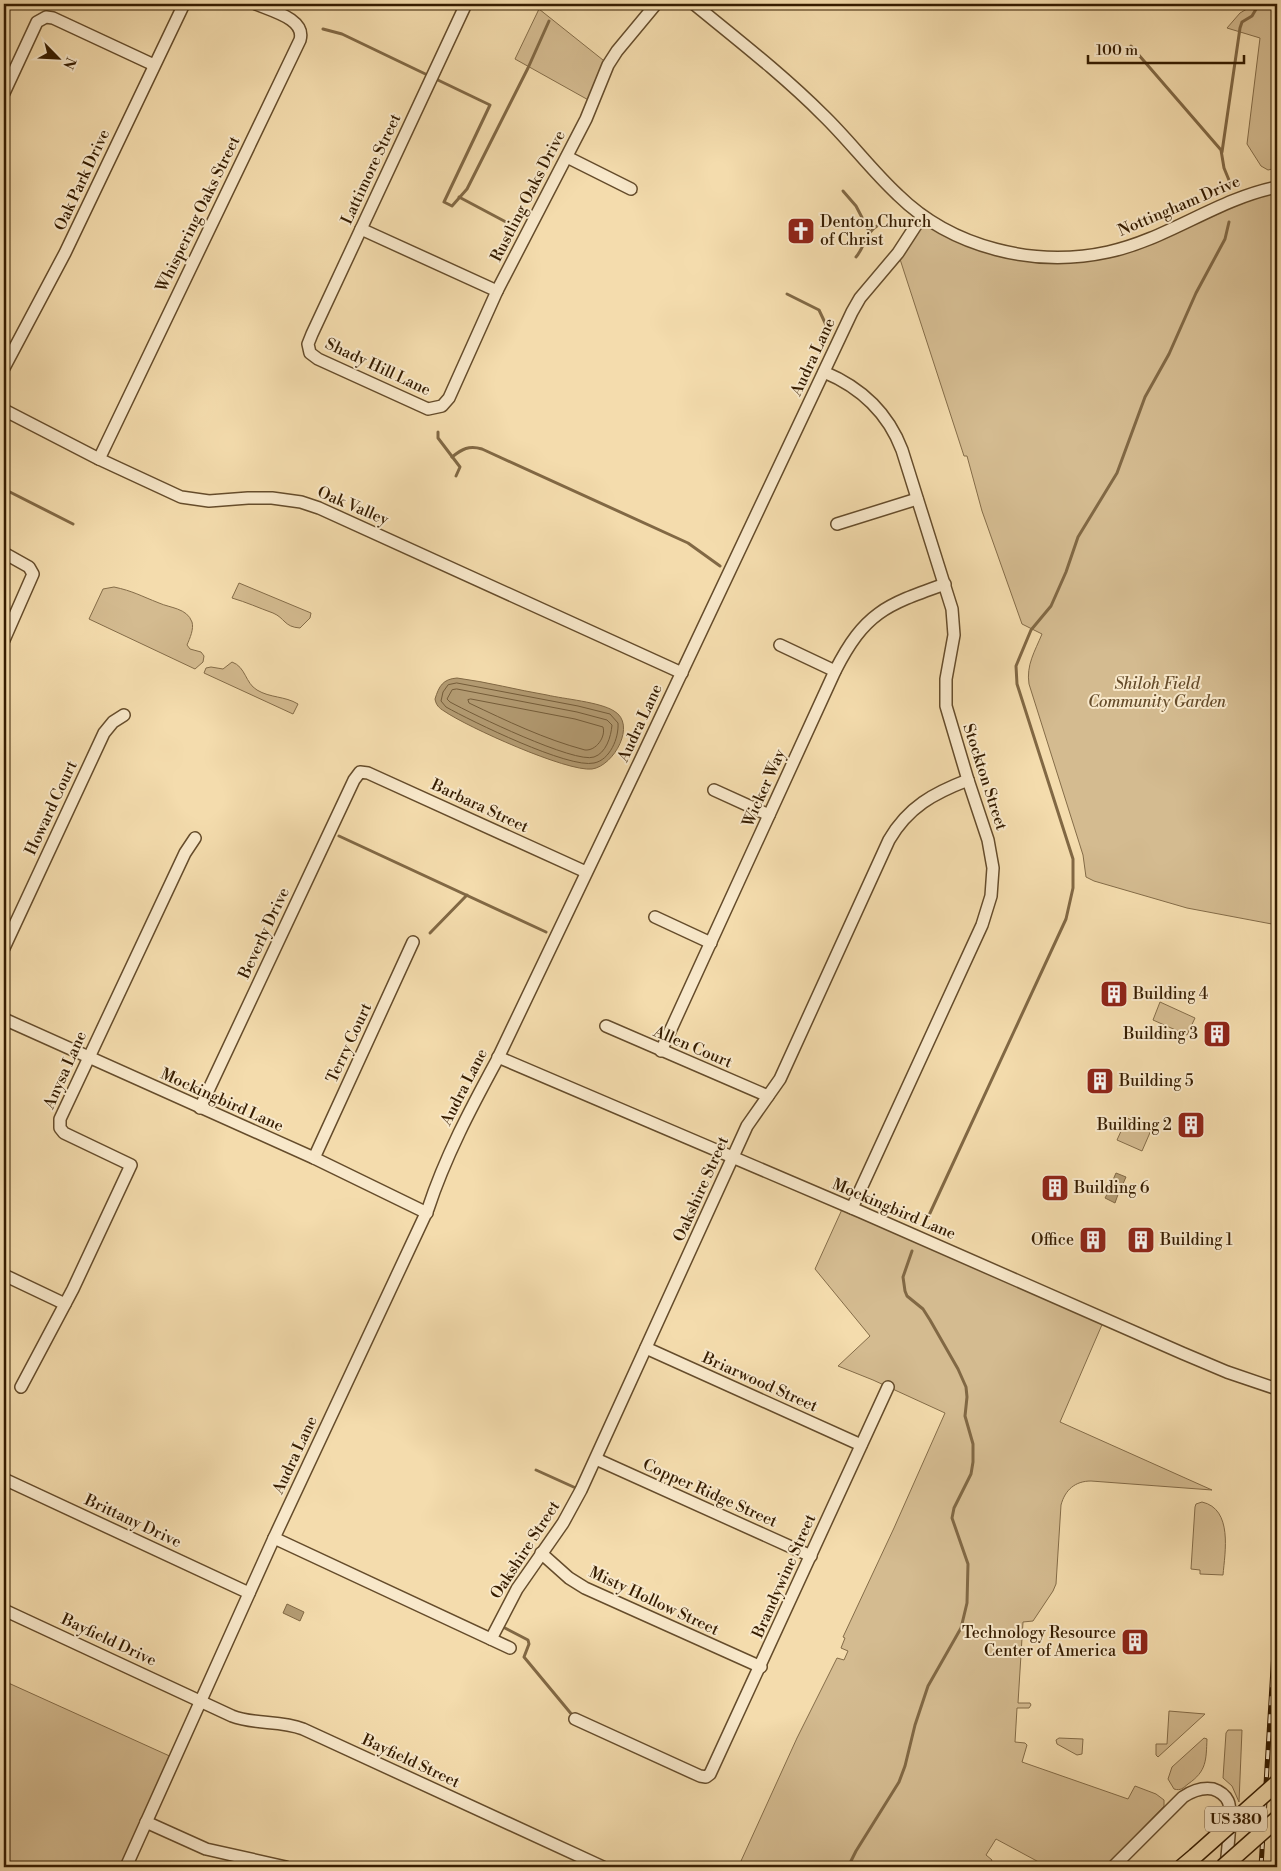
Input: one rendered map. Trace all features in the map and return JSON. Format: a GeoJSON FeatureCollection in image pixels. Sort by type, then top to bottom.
{"type":"FeatureCollection","features":[{"type":"Feature","properties":{"kind":"main road","name":"US 380"},"geometry":{"type":"LineString","coordinates":[[1182,1867],[1277,1783]]}},
{"type":"Feature","properties":{"kind":"main road","name":"US 380"},"geometry":{"type":"LineString","coordinates":[[1225,1867],[1277,1819]]}},
{"type":"Feature","properties":{"kind":"street","name":"Oak Park Drive"},"geometry":{"type":"LineString","coordinates":[[4,368],[60,263],[184,4]]}},
{"type":"Feature","properties":{"kind":"street","name":"Whispering Oaks Street"},"geometry":{"type":"LineString","coordinates":[[99,459],[300,40],[301,33],[296,23],[256,4]]}},
{"type":"Feature","properties":{"kind":"street","name":"Lattimore Street"},"geometry":{"type":"LineString","coordinates":[[308,349],[312,334],[466,4]]}},
{"type":"Feature","properties":{"kind":"street","name":"Rustling Oaks Drive"},"geometry":{"type":"LineString","coordinates":[[437,408],[442,406],[448,398],[497,291],[586,119],[608,64],[656,4]]}},
{"type":"Feature","properties":{"kind":"street"},"geometry":{"type":"LineString","coordinates":[[694,4],[759,56],[825,116],[898,196],[922,216]]}},
{"type":"Feature","properties":{"kind":"street"},"geometry":{"type":"LineString","coordinates":[[4,93],[35,26],[46,17],[53,18],[154,65]]}},
{"type":"Feature","properties":{"kind":"street"},"geometry":{"type":"LineString","coordinates":[[567,157],[631,188]]}},
{"type":"Feature","properties":{"kind":"street","name":"Nottingham Drive"},"geometry":{"type":"LineString","coordinates":[[922,216],[945,230],[992,248],[1034,256],[1069,257],[1108,252],[1135,244],[1240,197],[1277,187]]}},
{"type":"Feature","properties":{"kind":"street","name":"Audra Lane"},"geometry":{"type":"LineString","coordinates":[[126,1867],[274,1538],[426,1213],[433,1191],[454,1143],[498,1057],[682,673],[856,304],[898,253],[922,216]]}},
{"type":"Feature","properties":{"kind":"street"},"geometry":{"type":"LineString","coordinates":[[361,229],[497,291]]}},
{"type":"Feature","properties":{"kind":"street","name":"Shady Hill Lane"},"geometry":{"type":"LineString","coordinates":[[308,349],[314,356],[425,408],[437,408]]}},
{"type":"Feature","properties":{"kind":"street","name":"Stockton Street"},"geometry":{"type":"LineString","coordinates":[[824,372],[854,388],[868,399],[883,414],[898,441],[952,609],[953,643],[946,684],[946,706],[990,849],[993,878],[982,925],[852,1208]]}},
{"type":"Feature","properties":{"kind":"street","name":"Oak Valley"},"geometry":{"type":"LineString","coordinates":[[4,410],[172,494],[209,501],[260,497],[301,502],[319,508],[682,673]]}},
{"type":"Feature","properties":{"kind":"street"},"geometry":{"type":"LineString","coordinates":[[837,524],[917,498]]}},
{"type":"Feature","properties":{"kind":"street"},"geometry":{"type":"LineString","coordinates":[[4,553],[25,564],[32,570],[33,574],[31,583],[4,640]]}},
{"type":"Feature","properties":{"kind":"street","name":"Wicker Way"},"geometry":{"type":"LineString","coordinates":[[661,1051],[712,943],[835,670],[850,643],[872,617],[905,598],[945,584]]}},
{"type":"Feature","properties":{"kind":"street"},"geometry":{"type":"LineString","coordinates":[[780,645],[835,670]]}},
{"type":"Feature","properties":{"kind":"street","name":"Howard Court"},"geometry":{"type":"LineString","coordinates":[[4,948],[104,733],[113,722],[124,715]]}},
{"type":"Feature","properties":{"kind":"street","name":"Barbara Street"},"geometry":{"type":"LineString","coordinates":[[360,772],[368,773],[586,872]]}},
{"type":"Feature","properties":{"kind":"street","name":"Beverly Drive"},"geometry":{"type":"LineString","coordinates":[[200,1108],[354,780],[360,772]]}},
{"type":"Feature","properties":{"kind":"street","name":"Oakshire Street"},"geometry":{"type":"LineString","coordinates":[[491,1639],[516,1588],[569,1512],[596,1459],[732,1158],[750,1121],[784,1071],[892,835],[905,818],[929,797],[943,789],[968,780]]}},
{"type":"Feature","properties":{"kind":"street"},"geometry":{"type":"LineString","coordinates":[[714,790],[769,816]]}},
{"type":"Feature","properties":{"kind":"street","name":"Anysa Lane"},"geometry":{"type":"LineString","coordinates":[[21,1387],[65,1304],[131,1165],[68,1135],[60,1128],[62,1115],[185,853],[195,838]]}},
{"type":"Feature","properties":{"kind":"street"},"geometry":{"type":"LineString","coordinates":[[655,917],[712,943]]}},
{"type":"Feature","properties":{"kind":"street","name":"Terry Court"},"geometry":{"type":"LineString","coordinates":[[314,1158],[413,942]]}},
{"type":"Feature","properties":{"kind":"street","name":"Mockingbird Lane"},"geometry":{"type":"LineString","coordinates":[[4,1019],[314,1158],[426,1213]]}},
{"type":"Feature","properties":{"kind":"street","name":"Allen Court"},"geometry":{"type":"LineString","coordinates":[[606,1026],[768,1096]]}},
{"type":"Feature","properties":{"kind":"street","name":"Mockingbird Lane"},"geometry":{"type":"LineString","coordinates":[[498,1057],[852,1208],[1189,1357],[1277,1389]]}},
{"type":"Feature","properties":{"kind":"street"},"geometry":{"type":"LineString","coordinates":[[4,1275],[65,1304]]}},
{"type":"Feature","properties":{"kind":"street","name":"Briarwood Street"},"geometry":{"type":"LineString","coordinates":[[646,1348],[861,1445]]}},
{"type":"Feature","properties":{"kind":"street","name":"Brandywine Street"},"geometry":{"type":"LineString","coordinates":[[575,1719],[700,1776],[708,1776],[714,1770],[888,1387]]}},
{"type":"Feature","properties":{"kind":"street","name":"Copper Ridge Street"},"geometry":{"type":"LineString","coordinates":[[596,1459],[810,1556]]}},
{"type":"Feature","properties":{"kind":"street","name":"Brittany Drive"},"geometry":{"type":"LineString","coordinates":[[4,1479],[249,1593]]}},
{"type":"Feature","properties":{"kind":"street"},"geometry":{"type":"LineString","coordinates":[[274,1538],[510,1648]]}},
{"type":"Feature","properties":{"kind":"street","name":"Misty Hollow Street"},"geometry":{"type":"LineString","coordinates":[[541,1553],[569,1578],[586,1588],[761,1667]]}},
{"type":"Feature","properties":{"kind":"street","name":"Bayfield Drive"},"geometry":{"type":"LineString","coordinates":[[4,1610],[200,1701]]}},
{"type":"Feature","properties":{"kind":"street","name":"Bayfield Street"},"geometry":{"type":"LineString","coordinates":[[200,1701],[244,1720],[297,1727],[603,1867]]}},
{"type":"Feature","properties":{"kind":"street"},"geometry":{"type":"LineString","coordinates":[[1113,1867],[1177,1803],[1193,1791],[1206,1789],[1222,1793],[1230,1805],[1225,1867]]}},
{"type":"Feature","properties":{"kind":"street"},"geometry":{"type":"LineString","coordinates":[[146,1822],[206,1848],[286,1867]]}},
{"type":"Feature","properties":{"kind":"green space"},"geometry":{"type":"Polygon","coordinates":[[[1253,4],[1277,4],[1277,168],[1268,170],[1261,166],[1247,144],[1260,38],[1227,28],[1240,13],[1253,4]]]}},
{"type":"Feature","properties":{"kind":"green space"},"geometry":{"type":"Polygon","coordinates":[[[539,9],[608,64],[592,102],[515,59],[539,9]]]}},
{"type":"Feature","properties":{"kind":"green space","name":"Shiloh Field Community Garden"},"geometry":{"type":"Polygon","coordinates":[[[1277,187],[1277,925],[1187,908],[1086,877],[1083,855],[1029,684],[1030,664],[1042,634],[1022,624],[982,511],[967,456],[964,456],[898,253],[922,216],[992,249],[1095,254],[1277,187]]]}},
{"type":"Feature","properties":{"kind":"green space"},"geometry":{"type":"Polygon","coordinates":[[[239,583],[311,613],[310,618],[300,628],[291,626],[273,613],[232,598],[239,583]]]}},
{"type":"Feature","properties":{"kind":"green space"},"geometry":{"type":"Polygon","coordinates":[[[114,587],[178,609],[190,617],[192,625],[187,645],[190,649],[201,652],[204,656],[203,662],[195,669],[89,619],[103,589],[114,587]]]}},
{"type":"Feature","properties":{"kind":"green space"},"geometry":{"type":"Polygon","coordinates":[[[232,662],[237,664],[257,690],[298,704],[293,714],[204,673],[206,668],[223,669],[232,662]]]}},
{"type":"Feature","properties":{"kind":"green space"},"geometry":{"type":"Polygon","coordinates":[[[1160,1002],[1195,1018],[1187,1035],[1153,1020],[1160,1002]]]}},
{"type":"Feature","properties":{"kind":"green space"},"geometry":{"type":"Polygon","coordinates":[[[1127,1118],[1152,1128],[1142,1151],[1117,1140],[1127,1118]]]}},
{"type":"Feature","properties":{"kind":"green space"},"geometry":{"type":"Polygon","coordinates":[[[844,1205],[1104,1320],[1060,1422],[1212,1490],[1091,1481],[1085,1481],[1072,1487],[1065,1495],[1061,1505],[1056,1584],[1033,1621],[1023,1622],[1018,1703],[1030,1703],[1031,1705],[1029,1708],[1017,1708],[1015,1742],[1027,1745],[1022,1762],[1128,1799],[1135,1786],[1156,1794],[1164,1800],[1164,1806],[1105,1867],[1048,1867],[996,1839],[986,1855],[992,1860],[989,1867],[753,1867],[741,1861],[797,1738],[837,1658],[844,1660],[848,1651],[841,1648],[845,1638],[843,1637],[945,1413],[838,1366],[870,1336],[815,1269],[844,1205]]]}},
{"type":"Feature","properties":{"kind":"green space"},"geometry":{"type":"Polygon","coordinates":[[[1202,1502],[1212,1506],[1219,1513],[1223,1522],[1225,1555],[1223,1575],[1200,1574],[1200,1570],[1191,1569],[1195,1507],[1196,1504],[1202,1502]]]}},
{"type":"Feature","properties":{"kind":"green space"},"geometry":{"type":"Polygon","coordinates":[[[4,1681],[174,1758],[126,1867],[4,1867],[4,1681]]]}},
{"type":"Feature","properties":{"kind":"green space"},"geometry":{"type":"Polygon","coordinates":[[[1169,1711],[1205,1714],[1158,1757],[1156,1755],[1156,1744],[1167,1744],[1169,1711]]]}},
{"type":"Feature","properties":{"kind":"green space"},"geometry":{"type":"Polygon","coordinates":[[[1228,1730],[1242,1730],[1239,1802],[1232,1786],[1223,1778],[1226,1733],[1228,1730]]]}},
{"type":"Feature","properties":{"kind":"green space"},"geometry":{"type":"Polygon","coordinates":[[[1059,1738],[1083,1739],[1082,1754],[1077,1755],[1057,1744],[1056,1740],[1059,1738]]]}},
{"type":"Feature","properties":{"kind":"green space"},"geometry":{"type":"Polygon","coordinates":[[[1204,1738],[1207,1739],[1202,1770],[1183,1788],[1174,1789],[1168,1779],[1172,1767],[1204,1738]]]}},
{"type":"Feature","properties":{"kind":"water"},"geometry":{"type":"Polygon","coordinates":[[[457,678],[582,701],[608,708],[621,717],[623,734],[620,744],[608,760],[592,769],[579,768],[517,747],[473,727],[438,706],[435,699],[440,687],[448,680],[457,678]]]}},
{"type":"Feature","properties":{"kind":"water"},"geometry":{"type":"Polygon","coordinates":[[[1116,1173],[1126,1177],[1115,1203],[1105,1198],[1116,1173]]]}},
{"type":"Feature","properties":{"kind":"water"},"geometry":{"type":"Polygon","coordinates":[[[287,1604],[304,1612],[300,1621],[283,1613],[287,1604]]]}},
{"type":"Feature","properties":{"kind":"waterway"},"geometry":{"type":"LineString","coordinates":[[1222,152],[1240,28],[1242,22],[1252,16],[1259,4]]}},
{"type":"Feature","properties":{"kind":"waterway"},"geometry":{"type":"LineString","coordinates":[[323,29],[342,34],[490,105],[444,202],[452,206],[467,189],[528,68],[549,21]]}},
{"type":"Feature","properties":{"kind":"waterway"},"geometry":{"type":"LineString","coordinates":[[1131,46],[1221,150],[1224,168],[1231,185]]}},
{"type":"Feature","properties":{"kind":"waterway"},"geometry":{"type":"LineString","coordinates":[[843,191],[856,206],[869,231]]}},
{"type":"Feature","properties":{"kind":"waterway"},"geometry":{"type":"LineString","coordinates":[[459,197],[506,222]]}},
{"type":"Feature","properties":{"kind":"waterway"},"geometry":{"type":"LineString","coordinates":[[924,1226],[1066,919],[1073,888],[1073,859],[1017,684],[1016,666],[1031,630],[1051,606],[1066,572],[1078,537],[1117,473],[1145,397],[1169,354],[1196,293],[1225,239],[1229,222]]}},
{"type":"Feature","properties":{"kind":"waterway"},"geometry":{"type":"LineString","coordinates":[[856,257],[867,236],[877,226]]}},
{"type":"Feature","properties":{"kind":"waterway"},"geometry":{"type":"LineString","coordinates":[[787,294],[819,310],[827,327]]}},
{"type":"Feature","properties":{"kind":"waterway"},"geometry":{"type":"LineString","coordinates":[[438,432],[438,438],[460,467],[456,476]]}},
{"type":"Feature","properties":{"kind":"waterway"},"geometry":{"type":"LineString","coordinates":[[452,457],[466,448],[482,449],[688,543],[720,566]]}},
{"type":"Feature","properties":{"kind":"waterway"},"geometry":{"type":"LineString","coordinates":[[4,489],[73,524]]}},
{"type":"Feature","properties":{"kind":"waterway"},"geometry":{"type":"LineString","coordinates":[[339,836],[546,932]]}},
{"type":"Feature","properties":{"kind":"waterway"},"geometry":{"type":"LineString","coordinates":[[430,933],[467,895]]}},
{"type":"Feature","properties":{"kind":"waterway"},"geometry":{"type":"LineString","coordinates":[[848,1867],[899,1782],[928,1686],[961,1628],[967,1603],[968,1564],[952,1518],[954,1508],[971,1474],[973,1462],[973,1444],[965,1416],[966,1387],[930,1320],[923,1309],[907,1296],[905,1291],[903,1277],[912,1251]]}},
{"type":"Feature","properties":{"kind":"waterway"},"geometry":{"type":"LineString","coordinates":[[536,1470],[578,1489]]}},
{"type":"Feature","properties":{"kind":"waterway"},"geometry":{"type":"LineString","coordinates":[[501,1626],[528,1640],[529,1644],[524,1657],[573,1716]]}},
{"type":"Feature","properties":{"kind":"railway"},"geometry":{"type":"LineString","coordinates":[[1261,1867],[1277,1602]]}},
{"type":"Feature","properties":{"kind":"place","name":"Denton Church of Christ"},"geometry":{"type":"Point","coordinates":[801,231]}},
{"type":"Feature","properties":{"kind":"place","name":"Building 4"},"geometry":{"type":"Point","coordinates":[1114,994]}},
{"type":"Feature","properties":{"kind":"place","name":"Building 3"},"geometry":{"type":"Point","coordinates":[1217,1034]}},
{"type":"Feature","properties":{"kind":"place","name":"Building 5"},"geometry":{"type":"Point","coordinates":[1100,1081]}},
{"type":"Feature","properties":{"kind":"place","name":"Building 2"},"geometry":{"type":"Point","coordinates":[1191,1125]}},
{"type":"Feature","properties":{"kind":"place","name":"Building 6"},"geometry":{"type":"Point","coordinates":[1055,1188]}},
{"type":"Feature","properties":{"kind":"place","name":"Office"},"geometry":{"type":"Point","coordinates":[1093,1240]}},
{"type":"Feature","properties":{"kind":"place","name":"Building 1"},"geometry":{"type":"Point","coordinates":[1141,1240]}},
{"type":"Feature","properties":{"kind":"place","name":"Technology Resource Center of America"},"geometry":{"type":"Point","coordinates":[1135,1642]}}]}
